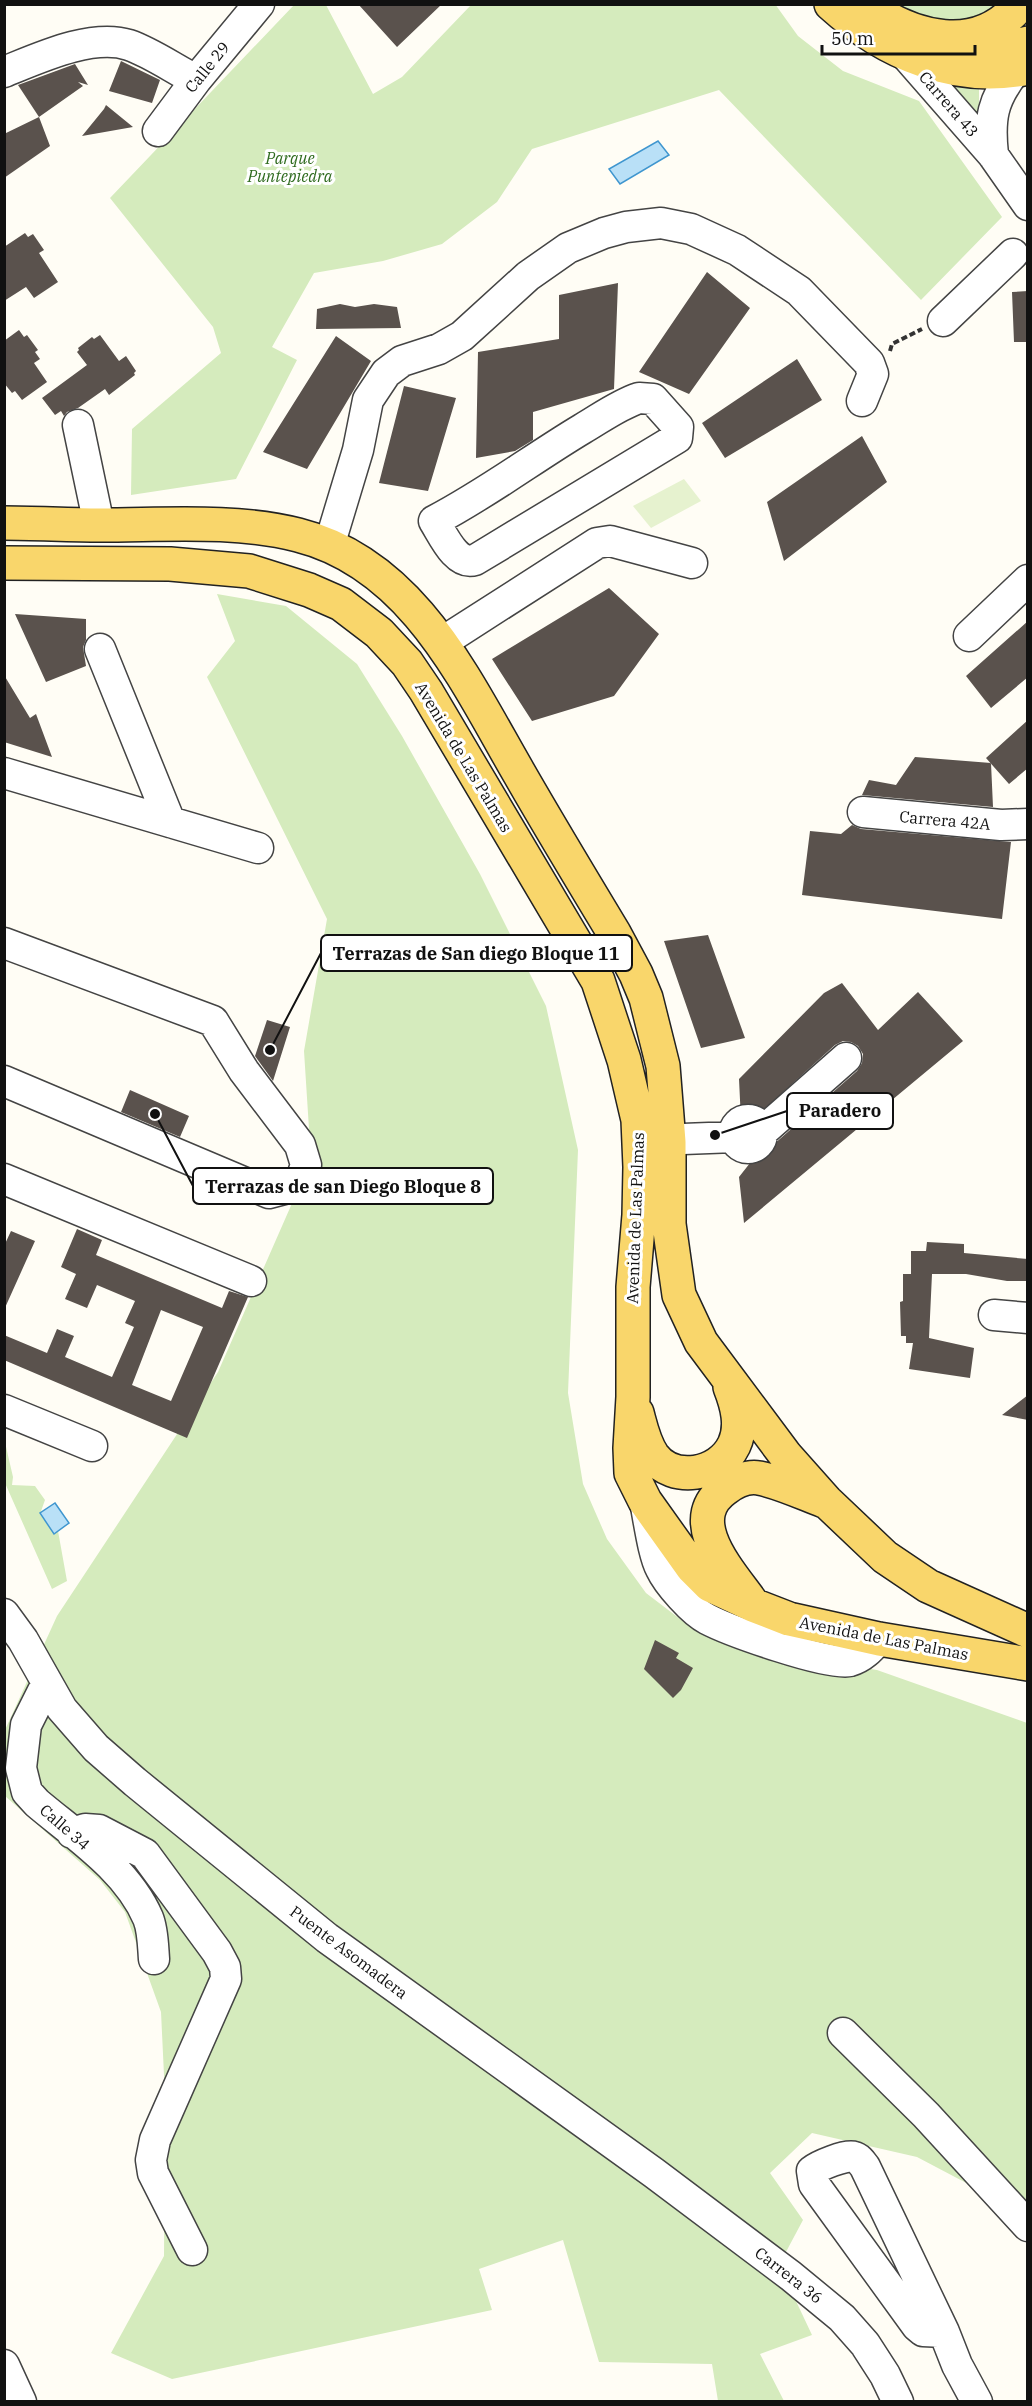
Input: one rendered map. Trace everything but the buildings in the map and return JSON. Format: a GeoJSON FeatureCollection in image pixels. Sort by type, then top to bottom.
{"type":"FeatureCollection","features":[{"type":"Feature","properties":{"kind":"main road"},"geometry":{"type":"LineString","coordinates":[[831,4],[852,23],[882,43],[926,62],[968,72],[1023,61]]}},
{"type":"Feature","properties":{"kind":"main road"},"geometry":{"type":"LineString","coordinates":[[865,4],[903,27],[934,37],[977,34],[991,29],[1012,15],[1020,4]]}},
{"type":"Feature","properties":{"kind":"main road","name":"Avenida de Las Palmas"},"geometry":{"type":"LineString","coordinates":[[7,520],[99,525],[224,525],[301,536],[329,546],[376,572],[418,611],[441,643],[614,933],[636,974],[652,1019],[663,1066],[669,1142],[669,1224],[679,1295],[701,1342],[786,1456],[826,1501],[885,1557],[928,1586],[1028,1631]]}},
{"type":"Feature","properties":{"kind":"main road","name":"Avenida de Las Palmas"},"geometry":{"type":"LineString","coordinates":[[4,563],[170,564],[249,571],[309,590],[341,604],[379,633],[407,663],[426,691],[598,981],[624,1060],[638,1120],[639,1155],[639,1215],[633,1287],[631,1473],[645,1501],[692,1567],[710,1585],[753,1605],[789,1619],[879,1639],[1028,1664]]}},
{"type":"Feature","properties":{"kind":"main road"},"geometry":{"type":"LineString","coordinates":[[633,1396],[646,1443],[654,1457],[663,1466],[676,1473],[687,1474],[708,1468],[723,1458],[734,1446],[738,1426],[736,1404],[725,1375]]}},
{"type":"Feature","properties":{"kind":"main road"},"geometry":{"type":"LineString","coordinates":[[753,1605],[716,1553],[707,1521],[707,1513],[713,1499],[739,1481],[759,1478],[826,1501]]}},
{"type":"Feature","properties":{"kind":"street","name":"Calle 29"},"geometry":{"type":"LineString","coordinates":[[158,131],[196,80],[259,4]]}},
{"type":"Feature","properties":{"kind":"street"},"geometry":{"type":"LineString","coordinates":[[4,72],[69,46],[99,43],[128,45],[196,80]]}},
{"type":"Feature","properties":{"kind":"street","name":"Carrera 43"},"geometry":{"type":"LineString","coordinates":[[903,52],[993,155],[1028,205]]}},
{"type":"Feature","properties":{"kind":"street","name":"Carrera 43"},"geometry":{"type":"LineString","coordinates":[[993,155],[991,138],[993,110],[1004,84],[1023,61]]}},
{"type":"Feature","properties":{"kind":"street"},"geometry":{"type":"LineString","coordinates":[[329,546],[358,450],[368,400],[386,373],[402,361],[439,349],[462,336],[528,276],[568,248],[615,230],[661,223],[691,229],[737,249],[799,291],[869,363],[873,374],[862,401]]}},
{"type":"Feature","properties":{"kind":"street"},"geometry":{"type":"LineString","coordinates":[[943,321],[1012,254]]}},
{"type":"Feature","properties":{"kind":"street"},"geometry":{"type":"LineString","coordinates":[[639,398],[653,399],[678,428],[677,438],[662,448],[475,560],[468,562],[460,559],[434,521],[472,502],[624,403],[639,398]]}},
{"type":"Feature","properties":{"kind":"street"},"geometry":{"type":"LineString","coordinates":[[78,425],[99,525]]}},
{"type":"Feature","properties":{"kind":"street"},"geometry":{"type":"LineString","coordinates":[[441,643],[597,543],[610,541],[692,562]]}},
{"type":"Feature","properties":{"kind":"street"},"geometry":{"type":"LineString","coordinates":[[969,636],[1028,580]]}},
{"type":"Feature","properties":{"kind":"street"},"geometry":{"type":"LineString","coordinates":[[100,649],[170,822]]}},
{"type":"Feature","properties":{"kind":"street"},"geometry":{"type":"LineString","coordinates":[[4,773],[258,848]]}},
{"type":"Feature","properties":{"kind":"street","name":"Carrera 42A"},"geometry":{"type":"LineString","coordinates":[[863,812],[1001,825],[1028,824]]}},
{"type":"Feature","properties":{"kind":"street"},"geometry":{"type":"LineString","coordinates":[[4,943],[213,1021],[244,1071],[300,1145],[306,1165],[301,1179],[288,1188],[269,1193],[4,1081]]}},
{"type":"Feature","properties":{"kind":"street"},"geometry":{"type":"LineString","coordinates":[[669,1142],[748,1134],[846,1058]]}},
{"type":"Feature","properties":{"kind":"street"},"geometry":{"type":"LineString","coordinates":[[4,1179],[251,1281]]}},
{"type":"Feature","properties":{"kind":"street"},"geometry":{"type":"LineString","coordinates":[[994,1315],[1028,1318]]}},
{"type":"Feature","properties":{"kind":"street"},"geometry":{"type":"LineString","coordinates":[[4,1410],[92,1446]]}},
{"type":"Feature","properties":{"kind":"street"},"geometry":{"type":"LineString","coordinates":[[645,1501],[660,1569],[682,1597],[705,1618],[792,1651],[839,1662],[865,1654],[879,1639]]}},
{"type":"Feature","properties":{"kind":"street"},"geometry":{"type":"LineString","coordinates":[[4,1596],[23,1640]]}},
{"type":"Feature","properties":{"kind":"street"},"geometry":{"type":"LineString","coordinates":[[4,1614],[23,1640]]}},
{"type":"Feature","properties":{"kind":"street","name":"Puente Asomadera"},"geometry":{"type":"LineString","coordinates":[[23,1640],[62,1709],[96,1748],[135,1782],[327,1938],[654,2173]]}},
{"type":"Feature","properties":{"kind":"street","name":"Calle 34"},"geometry":{"type":"LineString","coordinates":[[47,1683],[15,1726],[27,1792],[111,1866],[133,1892],[149,1920],[154,1959]]}},
{"type":"Feature","properties":{"kind":"street"},"geometry":{"type":"LineString","coordinates":[[72,1833],[85,1829],[99,1830],[145,1854],[217,1952],[225,1967],[226,1979],[155,2140],[151,2160],[153,2173],[192,2250]]}},
{"type":"Feature","properties":{"kind":"street"},"geometry":{"type":"LineString","coordinates":[[843,2033],[926,2115],[1028,2226]]}},
{"type":"Feature","properties":{"kind":"street"},"geometry":{"type":"LineString","coordinates":[[944,2332],[923,2331],[917,2326],[814,2184],[812,2171],[818,2166],[851,2156],[857,2158],[865,2167],[944,2332],[957,2365],[977,2402]]}},
{"type":"Feature","properties":{"kind":"street","name":"Carrera 36"},"geometry":{"type":"LineString","coordinates":[[654,2173],[791,2276],[842,2318],[865,2344],[885,2375],[898,2402]]}},
{"type":"Feature","properties":{"kind":"street"},"geometry":{"type":"LineString","coordinates":[[4,2365],[21,2402]]}},
{"type":"Feature","properties":{"kind":"green space","name":"Parque Puntepiedra"},"geometry":{"type":"Polygon","coordinates":[[[775,4],[798,36],[843,71],[919,101],[1002,217],[921,300],[719,90],[532,149],[497,202],[442,244],[383,261],[314,273],[272,347],[297,360],[236,479],[131,495],[132,429],[221,353],[213,327],[110,198],[294,5],[326,5],[373,94],[402,77],[471,5],[775,4]]]}},
{"type":"Feature","properties":{"kind":"green space"},"geometry":{"type":"Polygon","coordinates":[[[881,5],[1003,5],[958,28],[881,5]]]}},
{"type":"Feature","properties":{"kind":"green space"},"geometry":{"type":"Polygon","coordinates":[[[979,79],[979,121],[953,87],[979,79]]]}},
{"type":"Feature","properties":{"kind":"green space"},"geometry":{"type":"Polygon","coordinates":[[[684,479],[701,501],[651,528],[633,506],[684,479]]]}},
{"type":"Feature","properties":{"kind":"green space"},"geometry":{"type":"Polygon","coordinates":[[[217,594],[286,606],[357,664],[402,736],[480,874],[546,1006],[578,1150],[568,1393],[583,1484],[607,1539],[646,1593],[684,1622],[722,1637],[800,1657],[877,1670],[1027,1723],[1027,2215],[917,2157],[812,2133],[770,2173],[803,2220],[779,2265],[812,2335],[760,2354],[784,2401],[718,2401],[712,2364],[599,2362],[563,2240],[479,2269],[492,2310],[172,2379],[111,2353],[164,2256],[165,2096],[161,2012],[125,1912],[100,1880],[5,1796],[5,1730],[57,1616],[218,1372],[311,1160],[304,1051],[327,919],[207,677],[235,641],[217,594]]]}},
{"type":"Feature","properties":{"kind":"green space"},"geometry":{"type":"Polygon","coordinates":[[[4,1438],[13,1477],[12,1485],[35,1486],[45,1500],[40,1514],[54,1534],[58,1531],[67,1581],[52,1589],[5,1483],[4,1438]]]}},
{"type":"Feature","properties":{"kind":"water"},"geometry":{"type":"Polygon","coordinates":[[[658,141],[669,155],[620,184],[609,169],[658,141]]]}},
{"type":"Feature","properties":{"kind":"water"},"geometry":{"type":"Polygon","coordinates":[[[55,1503],[69,1523],[54,1534],[40,1513],[55,1503]]]}},
{"type":"Feature","properties":{"kind":"place","name":"Terrazas de San diego Bloque 11"},"geometry":{"type":"Point","coordinates":[270,1050]}},
{"type":"Feature","properties":{"kind":"place","name":"Terrazas de san Diego Bloque 8"},"geometry":{"type":"Point","coordinates":[155,1114]}},
{"type":"Feature","properties":{"kind":"place","name":"Paradero"},"geometry":{"type":"Point","coordinates":[715,1135]}}]}
